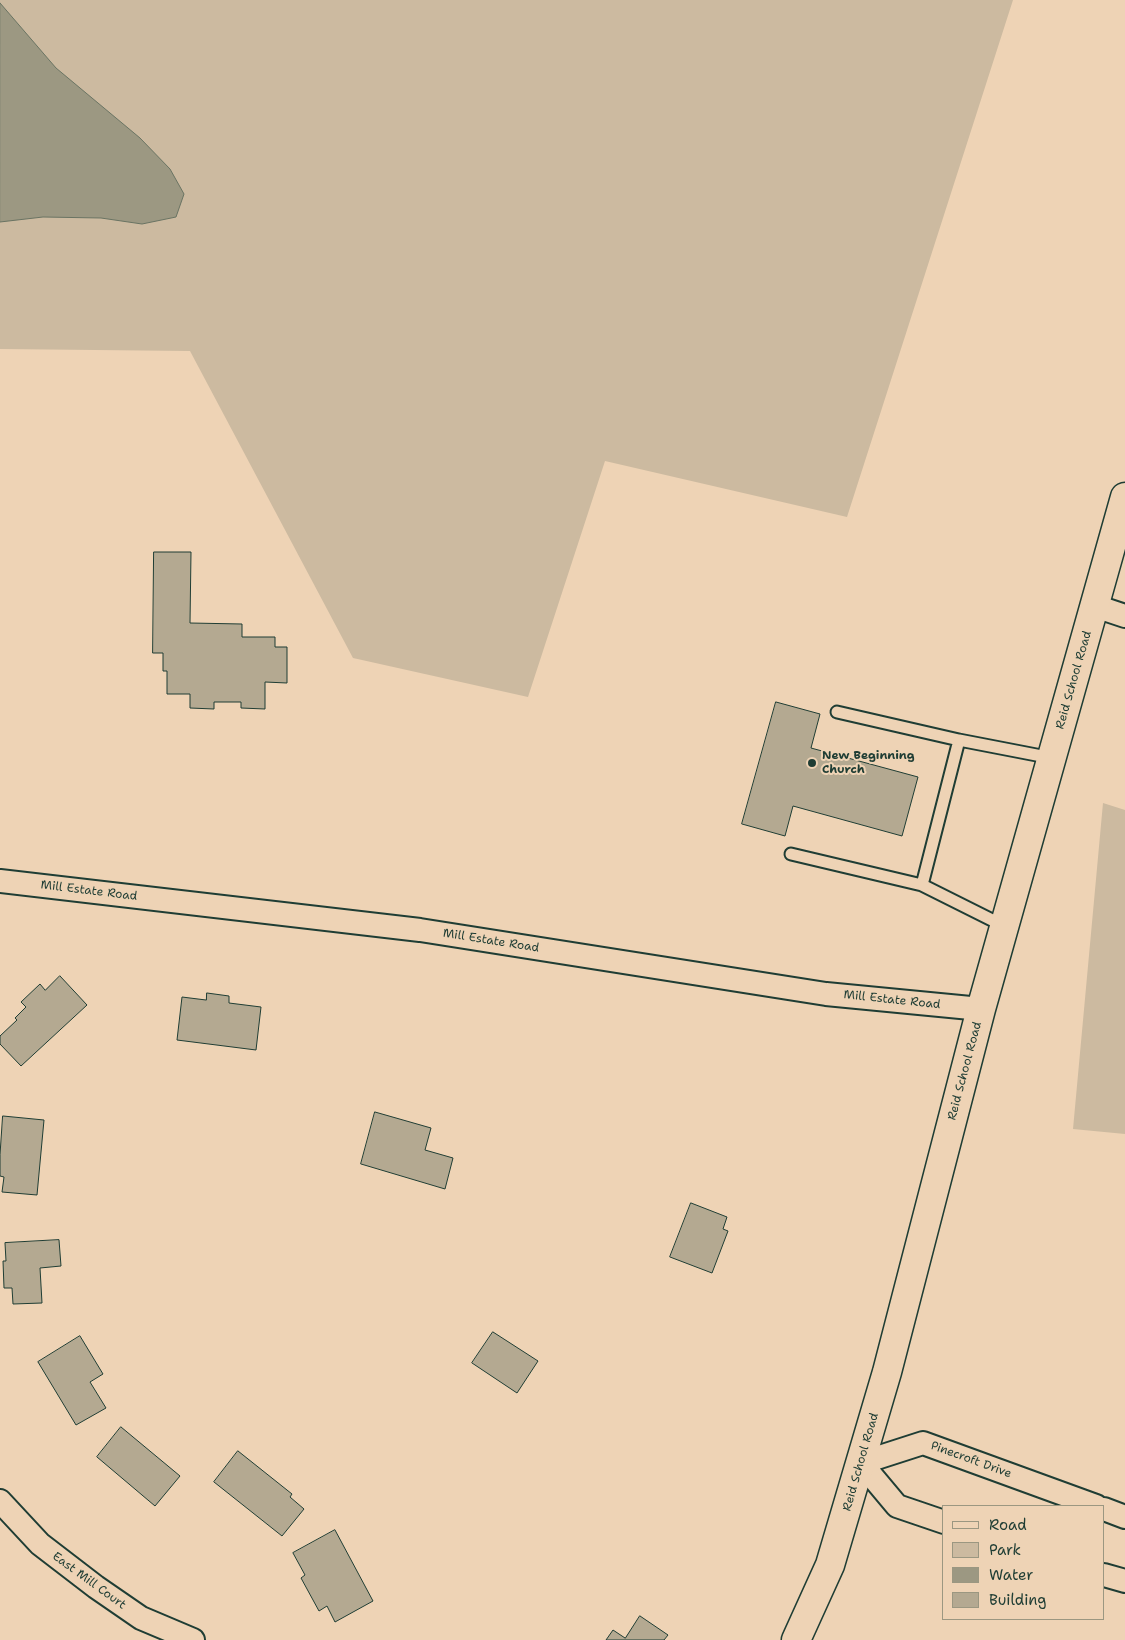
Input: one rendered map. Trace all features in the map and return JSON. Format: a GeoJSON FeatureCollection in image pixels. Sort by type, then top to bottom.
{"type":"FeatureCollection","features":[{"type":"Feature","properties":{"kind":"street","name":"Reid School Road"},"geometry":{"type":"LineString","coordinates":[[796,1640],[830,1565],[861,1463],[887,1372],[981,1009],[1125,497]]}},
{"type":"Feature","properties":{"kind":"street"},"geometry":{"type":"LineString","coordinates":[[1095,606],[1125,616]]}},
{"type":"Feature","properties":{"kind":"street","name":"Mill Estate Road"},"geometry":{"type":"LineString","coordinates":[[0,881],[420,930],[826,994],[981,1009]]}},
{"type":"Feature","properties":{"kind":"street","name":"Pinecroft Drive"},"geometry":{"type":"LineString","coordinates":[[861,1463],[923,1443],[1093,1505]]}},
{"type":"Feature","properties":{"kind":"street"},"geometry":{"type":"LineString","coordinates":[[861,1463],[897,1506],[942,1521]]}},
{"type":"Feature","properties":{"kind":"street","name":"East Mill Court"},"geometry":{"type":"LineString","coordinates":[[0,1502],[40,1544],[96,1587],[141,1618],[193,1640]]}},
{"type":"Feature","properties":{"kind":"street"},"geometry":{"type":"LineString","coordinates":[[1105,1509],[1125,1518]]}},
{"type":"Feature","properties":{"kind":"street"},"geometry":{"type":"LineString","coordinates":[[1105,1575],[1125,1581]]}},
{"type":"Feature","properties":{"kind":"lane"},"geometry":{"type":"LineString","coordinates":[[837,712],[959,740],[1052,758]]}},
{"type":"Feature","properties":{"kind":"lane"},"geometry":{"type":"LineString","coordinates":[[922,885],[959,740]]}},
{"type":"Feature","properties":{"kind":"lane"},"geometry":{"type":"LineString","coordinates":[[791,854],[922,885],[1005,926]]}},
{"type":"Feature","properties":{"kind":"green space"},"geometry":{"type":"Polygon","coordinates":[[[0,0],[1013,0],[847,517],[605,461],[528,697],[353,658],[190,351],[0,349],[0,0]]]}},
{"type":"Feature","properties":{"kind":"green space"},"geometry":{"type":"Polygon","coordinates":[[[1103,803],[1125,810],[1125,1134],[1073,1129],[1103,803]]]}},
{"type":"Feature","properties":{"kind":"water"},"geometry":{"type":"Polygon","coordinates":[[[0,3],[56,68],[140,138],[170,169],[184,194],[176,217],[142,224],[101,218],[43,217],[0,222],[0,3]]]}},
{"type":"Feature","properties":{"kind":"building"},"geometry":{"type":"Polygon","coordinates":[[[154,552],[191,552],[190,623],[242,624],[242,637],[275,637],[275,647],[287,647],[287,683],[265,682],[265,709],[241,708],[241,702],[214,702],[214,709],[190,708],[190,694],[167,694],[167,671],[163,671],[163,653],[153,653],[154,552]]]}},
{"type":"Feature","properties":{"kind":"building","name":"New Beginning Church"},"geometry":{"type":"Polygon","coordinates":[[[776,702],[820,714],[811,748],[918,777],[902,836],[793,806],[785,836],[742,824],[776,702]]]}},
{"type":"Feature","properties":{"kind":"building"},"geometry":{"type":"Polygon","coordinates":[[[60,976],[87,1005],[21,1066],[0,1044],[0,1036],[17,1020],[15,1018],[26,1007],[21,1002],[40,984],[45,990],[60,976]]]}},
{"type":"Feature","properties":{"kind":"building"},"geometry":{"type":"Polygon","coordinates":[[[207,993],[229,996],[229,1003],[261,1007],[256,1050],[177,1040],[182,997],[206,1000],[207,993]]]}},
{"type":"Feature","properties":{"kind":"building"},"geometry":{"type":"Polygon","coordinates":[[[375,1112],[431,1128],[425,1150],[453,1158],[445,1189],[361,1164],[375,1112]]]}},
{"type":"Feature","properties":{"kind":"building"},"geometry":{"type":"Polygon","coordinates":[[[3,1116],[44,1120],[37,1195],[2,1192],[4,1177],[0,1176],[0,1155],[3,1116]]]}},
{"type":"Feature","properties":{"kind":"building"},"geometry":{"type":"Polygon","coordinates":[[[691,1203],[727,1217],[723,1229],[728,1231],[712,1273],[670,1257],[691,1203]]]}},
{"type":"Feature","properties":{"kind":"building"},"geometry":{"type":"Polygon","coordinates":[[[59,1240],[61,1266],[40,1268],[42,1303],[13,1304],[12,1288],[4,1288],[3,1261],[6,1261],[5,1243],[59,1240]]]}},
{"type":"Feature","properties":{"kind":"building"},"geometry":{"type":"Polygon","coordinates":[[[493,1332],[538,1361],[517,1393],[472,1363],[493,1332]]]}},
{"type":"Feature","properties":{"kind":"building"},"geometry":{"type":"Polygon","coordinates":[[[80,1336],[103,1374],[90,1382],[106,1408],[76,1425],[38,1362],[80,1336]]]}},
{"type":"Feature","properties":{"kind":"building"},"geometry":{"type":"Polygon","coordinates":[[[121,1427],[180,1476],[155,1506],[97,1457],[121,1427]]]}},
{"type":"Feature","properties":{"kind":"building"},"geometry":{"type":"Polygon","coordinates":[[[238,1451],[292,1494],[290,1497],[304,1509],[282,1536],[214,1482],[238,1451]]]}},
{"type":"Feature","properties":{"kind":"building"},"geometry":{"type":"Polygon","coordinates":[[[335,1530],[373,1601],[335,1622],[327,1606],[319,1611],[301,1578],[305,1575],[293,1553],[335,1530]]]}},
{"type":"Feature","properties":{"kind":"building"},"geometry":{"type":"Polygon","coordinates":[[[640,1616],[668,1635],[664,1640],[606,1640],[613,1630],[625,1638],[640,1616]]]}},
{"type":"Feature","properties":{"kind":"place","name":"New Beginning Church"},"geometry":{"type":"Point","coordinates":[812,763]}}]}
